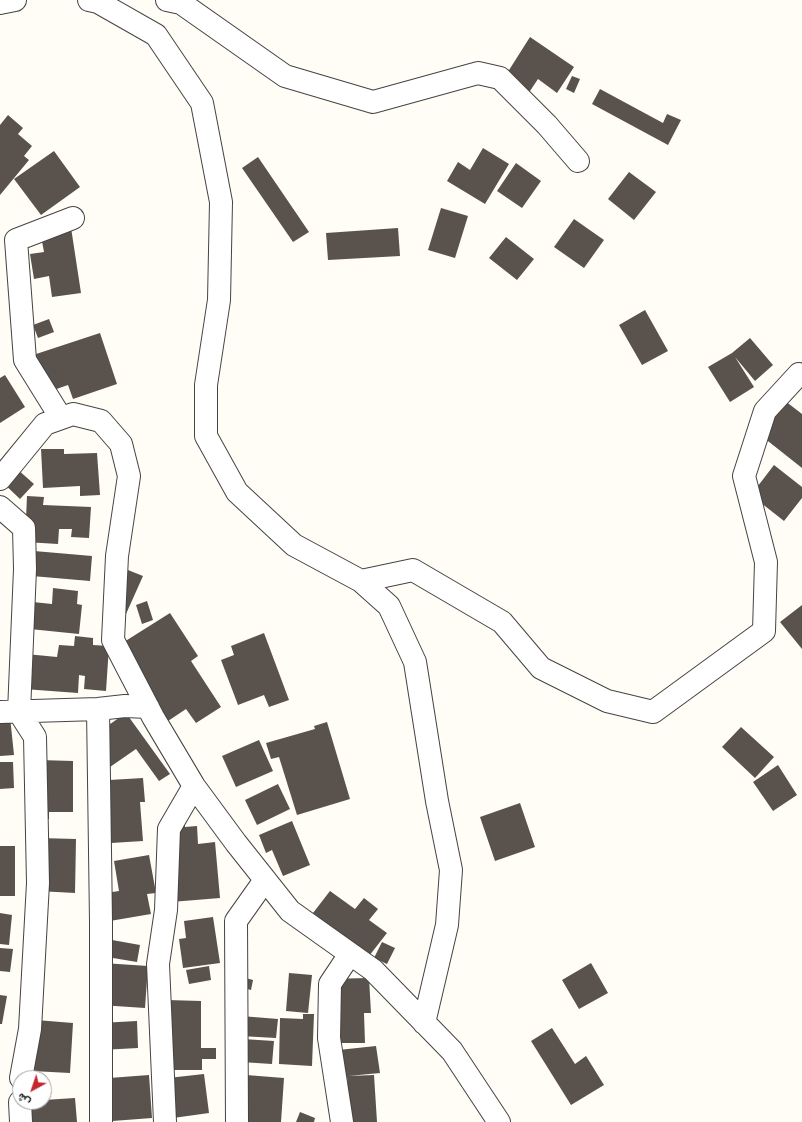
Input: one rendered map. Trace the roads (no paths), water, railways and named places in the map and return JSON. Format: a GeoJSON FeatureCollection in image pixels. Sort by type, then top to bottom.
{"type":"FeatureCollection","features":[{"type":"Feature","properties":{"kind":"street"},"geometry":{"type":"LineString","coordinates":[[0,3],[15,0]]}},
{"type":"Feature","properties":{"kind":"street"},"geometry":{"type":"LineString","coordinates":[[89,0],[98,2],[156,35],[202,103],[221,202],[218,300],[206,385],[206,436],[237,492],[294,545],[361,581],[389,606],[415,662],[437,801],[451,870],[447,925],[424,1023]]}},
{"type":"Feature","properties":{"kind":"street"},"geometry":{"type":"LineString","coordinates":[[167,0],[181,3],[285,76],[373,102],[478,73],[500,78],[547,125],[578,161]]}},
{"type":"Feature","properties":{"kind":"street"},"geometry":{"type":"LineString","coordinates":[[61,418],[24,360],[8,240],[73,218]]}},
{"type":"Feature","properties":{"kind":"street"},"geometry":{"type":"LineString","coordinates":[[361,581],[413,570],[502,622],[541,668],[607,701],[653,712],[764,631],[766,562],[744,476],[766,411],[799,374]]}},
{"type":"Feature","properties":{"kind":"street"},"geometry":{"type":"LineString","coordinates":[[0,479],[45,424],[73,414],[101,421],[121,444],[128,476],[118,556],[113,640],[148,707],[194,786],[290,911],[372,970],[452,1051],[499,1122]]}},
{"type":"Feature","properties":{"kind":"street"},"geometry":{"type":"LineString","coordinates":[[0,507],[24,528],[25,569],[10,712]]}},
{"type":"Feature","properties":{"kind":"street"},"geometry":{"type":"LineString","coordinates":[[10,712],[98,709],[125,706],[148,707]]}},
{"type":"Feature","properties":{"kind":"street"},"geometry":{"type":"LineString","coordinates":[[98,709],[102,922],[101,1122]]}},
{"type":"Feature","properties":{"kind":"street"},"geometry":{"type":"LineString","coordinates":[[10,712],[35,737],[38,883],[30,1029],[22,1070]]}},
{"type":"Feature","properties":{"kind":"street"},"geometry":{"type":"LineString","coordinates":[[165,1122],[158,964],[166,910],[169,829],[194,786]]}},
{"type":"Feature","properties":{"kind":"street"},"geometry":{"type":"LineString","coordinates":[[237,1122],[236,921],[265,880]]}},
{"type":"Feature","properties":{"kind":"street"},"geometry":{"type":"LineString","coordinates":[[342,1122],[329,1038],[330,984],[350,954]]}},
{"type":"Feature","properties":{"kind":"street"},"geometry":{"type":"LineString","coordinates":[[20,1110],[21,1122]]}}]}
